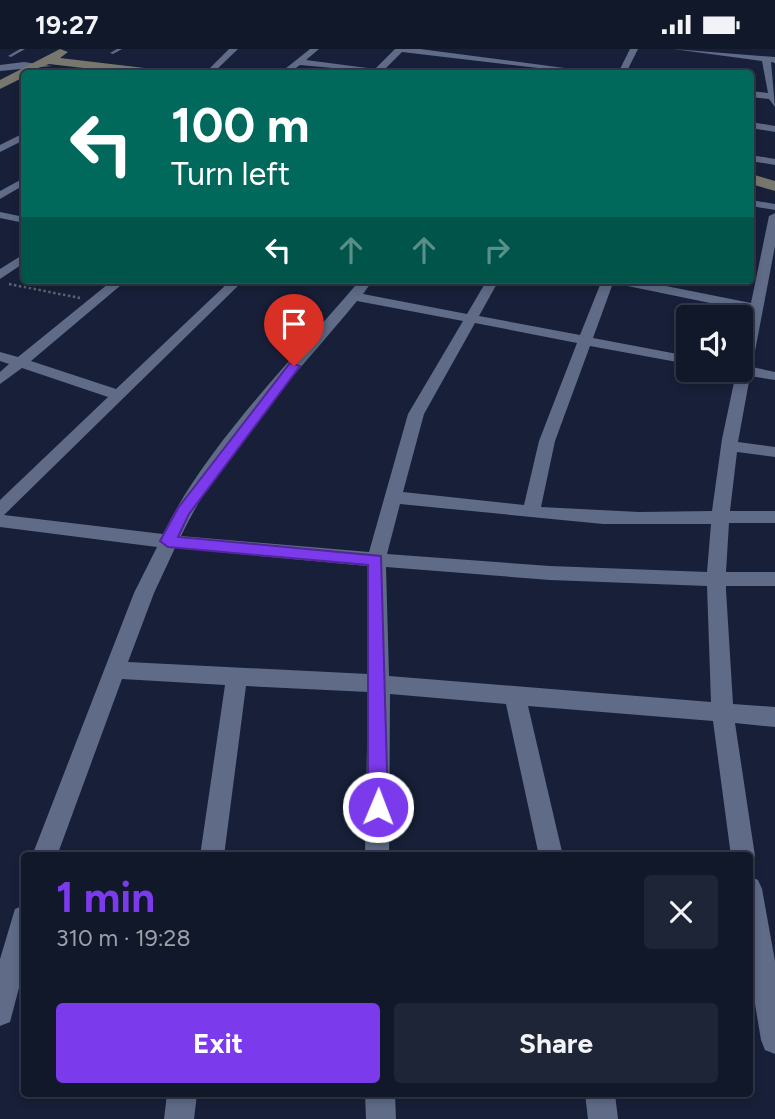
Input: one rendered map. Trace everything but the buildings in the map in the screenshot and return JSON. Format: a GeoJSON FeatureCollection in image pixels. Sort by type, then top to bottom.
{"type":"FeatureCollection","features":[{"type":"Feature","properties":{"kind":"main road"},"geometry":{"type":"LineString","coordinates":[[45,65],[67,49]]}},
{"type":"Feature","properties":{"kind":"main road"},"geometry":{"type":"LineString","coordinates":[[45,65],[81,49]]}},
{"type":"Feature","properties":{"kind":"main road"},"geometry":{"type":"LineString","coordinates":[[45,65],[107,70]]}},
{"type":"Feature","properties":{"kind":"main road"},"geometry":{"type":"LineString","coordinates":[[0,85],[21,76]]}},
{"type":"Feature","properties":{"kind":"main road"},"geometry":{"type":"LineString","coordinates":[[0,92],[21,81]]}},
{"type":"Feature","properties":{"kind":"main road"},"geometry":{"type":"LineString","coordinates":[[754,180],[775,186]]}},
{"type":"Feature","properties":{"kind":"street"},"geometry":{"type":"LineString","coordinates":[[212,70],[234,49]]}},
{"type":"Feature","properties":{"kind":"street"},"geometry":{"type":"LineString","coordinates":[[288,70],[315,49]]}},
{"type":"Feature","properties":{"kind":"street"},"geometry":{"type":"LineString","coordinates":[[380,70],[400,49],[575,70]]}},
{"type":"Feature","properties":{"kind":"street"},"geometry":{"type":"LineString","coordinates":[[461,65],[474,49]]}},
{"type":"Feature","properties":{"kind":"street"},"geometry":{"type":"LineString","coordinates":[[624,70],[634,49]]}},
{"type":"Feature","properties":{"kind":"street"},"geometry":{"type":"LineString","coordinates":[[677,49],[771,59],[775,99],[754,95]]}},
{"type":"Feature","properties":{"kind":"street"},"geometry":{"type":"LineString","coordinates":[[0,55],[45,65]]}},
{"type":"Feature","properties":{"kind":"street"},"geometry":{"type":"LineString","coordinates":[[299,62],[356,70]]}},
{"type":"Feature","properties":{"kind":"street"},"geometry":{"type":"LineString","coordinates":[[0,68],[45,65]]}},
{"type":"Feature","properties":{"kind":"street"},"geometry":{"type":"LineString","coordinates":[[754,126],[775,129]]}},
{"type":"Feature","properties":{"kind":"street"},"geometry":{"type":"LineString","coordinates":[[0,149],[21,138]]}},
{"type":"Feature","properties":{"kind":"street"},"geometry":{"type":"LineString","coordinates":[[0,140],[21,143]]}},
{"type":"Feature","properties":{"kind":"street"},"geometry":{"type":"LineString","coordinates":[[754,158],[775,162]]}},
{"type":"Feature","properties":{"kind":"street"},"geometry":{"type":"LineString","coordinates":[[0,196],[21,183]]}},
{"type":"Feature","properties":{"kind":"street"},"geometry":{"type":"LineString","coordinates":[[754,204],[775,207]]}},
{"type":"Feature","properties":{"kind":"street"},"geometry":{"type":"LineString","coordinates":[[0,215],[21,219]]}},
{"type":"Feature","properties":{"kind":"street"},"geometry":{"type":"LineString","coordinates":[[753,320],[759,252],[775,216]]}},
{"type":"Feature","properties":{"kind":"street"},"geometry":{"type":"LineString","coordinates":[[0,275],[21,260]]}},
{"type":"Feature","properties":{"kind":"street"},"geometry":{"type":"LineString","coordinates":[[0,379],[116,284]]}},
{"type":"Feature","properties":{"kind":"street"},"geometry":{"type":"LineString","coordinates":[[0,510],[234,284]]}},
{"type":"Feature","properties":{"kind":"street"},"geometry":{"type":"LineString","coordinates":[[46,852],[115,670],[168,541],[183,512],[239,435],[364,284]]}},
{"type":"Feature","properties":{"kind":"street"},"geometry":{"type":"LineString","coordinates":[[377,852],[379,684],[376,560],[416,414],[491,284]]}},
{"type":"Feature","properties":{"kind":"street"},"geometry":{"type":"LineString","coordinates":[[531,512],[547,441],[606,284]]}},
{"type":"Feature","properties":{"kind":"street"},"geometry":{"type":"LineString","coordinates":[[637,284],[756,308]]}},
{"type":"Feature","properties":{"kind":"street"},"geometry":{"type":"LineString","coordinates":[[353,296],[676,359]]}},
{"type":"Feature","properties":{"kind":"street"},"geometry":{"type":"LineString","coordinates":[[0,356],[119,395]]}},
{"type":"Feature","properties":{"kind":"street"},"geometry":{"type":"LineString","coordinates":[[753,372],[775,376]]}},
{"type":"Feature","properties":{"kind":"street"},"geometry":{"type":"LineString","coordinates":[[739,382],[720,516],[717,580],[723,714],[742,852]]}},
{"type":"Feature","properties":{"kind":"street"},"geometry":{"type":"LineString","coordinates":[[729,446],[775,452]]}},
{"type":"Feature","properties":{"kind":"street"},"geometry":{"type":"LineString","coordinates":[[392,497],[531,512],[673,519],[775,517]]}},
{"type":"Feature","properties":{"kind":"street"},"geometry":{"type":"LineString","coordinates":[[0,520],[168,541],[376,560],[560,574],[717,580],[775,579]]}},
{"type":"Feature","properties":{"kind":"street"},"geometry":{"type":"LineString","coordinates":[[115,670],[379,684],[775,717]]}},
{"type":"Feature","properties":{"kind":"street"},"geometry":{"type":"LineString","coordinates":[[213,852],[237,676]]}},
{"type":"Feature","properties":{"kind":"street"},"geometry":{"type":"LineString","coordinates":[[514,694],[550,852]]}},
{"type":"Feature","properties":{"kind":"street"},"geometry":{"type":"LineString","coordinates":[[753,912],[775,1040]]}},
{"type":"Feature","properties":{"kind":"street"},"geometry":{"type":"LineString","coordinates":[[0,1008],[21,929]]}},
{"type":"Feature","properties":{"kind":"street"},"geometry":{"type":"LineString","coordinates":[[179,1119],[182,1097]]}},
{"type":"Feature","properties":{"kind":"street"},"geometry":{"type":"LineString","coordinates":[[380,1097],[381,1119]]}},
{"type":"Feature","properties":{"kind":"street"},"geometry":{"type":"LineString","coordinates":[[600,1097],[603,1119]]}},
{"type":"Feature","properties":{"kind":"lane"},"geometry":{"type":"LineString","coordinates":[[10,56],[23,49]]}},
{"type":"Feature","properties":{"kind":"lane"},"geometry":{"type":"LineString","coordinates":[[112,53],[120,49]]}},
{"type":"Feature","properties":{"kind":"path"},"geometry":{"type":"LineString","coordinates":[[0,282],[96,301]]}},
{"type":"Feature","properties":{"kind":"route"},"geometry":{"type":"LineString","coordinates":[[294,366],[183,512],[168,541],[376,560],[378,807]]}}]}
